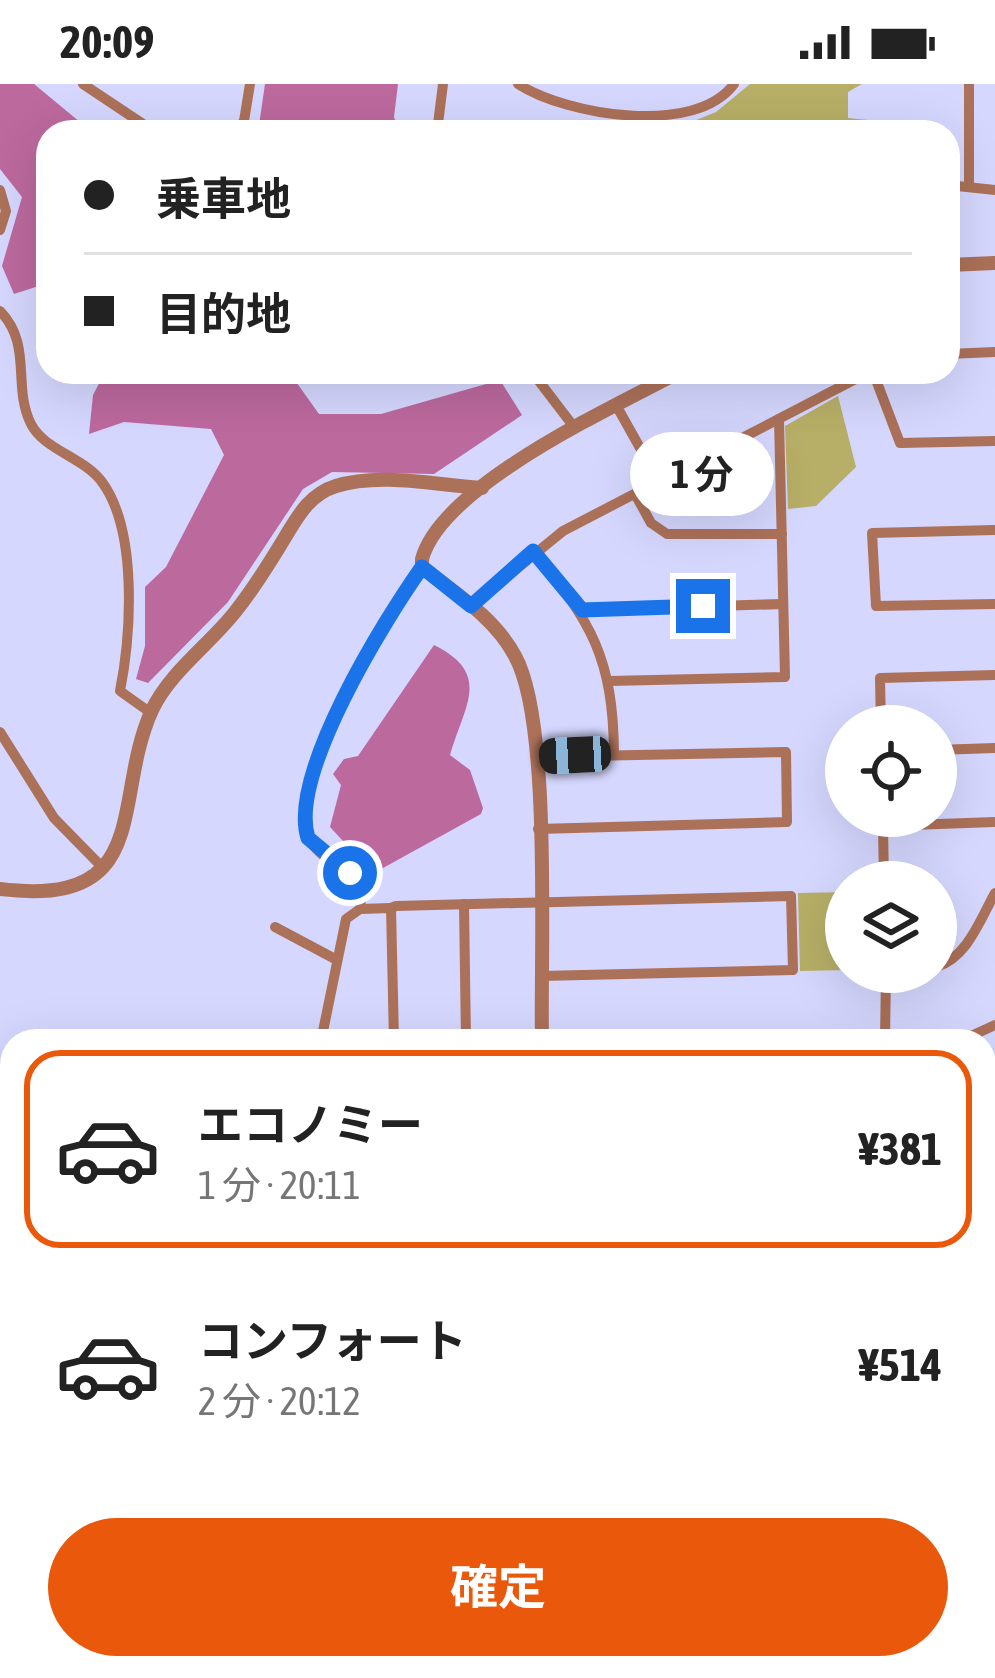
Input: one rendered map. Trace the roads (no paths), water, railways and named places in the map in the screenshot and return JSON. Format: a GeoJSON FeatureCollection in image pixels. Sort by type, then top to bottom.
{"type":"FeatureCollection","features":[{"type":"Feature","properties":{"kind":"street"},"geometry":{"type":"LineString","coordinates":[[83,84],[137,120]]}},
{"type":"Feature","properties":{"kind":"street"},"geometry":{"type":"LineString","coordinates":[[244,120],[250,84]]}},
{"type":"Feature","properties":{"kind":"street"},"geometry":{"type":"LineString","coordinates":[[438,120],[443,84]]}},
{"type":"Feature","properties":{"kind":"street"},"geometry":{"type":"LineString","coordinates":[[518,84],[570,108],[668,114],[713,104],[734,84]]}},
{"type":"Feature","properties":{"kind":"street"},"geometry":{"type":"LineString","coordinates":[[969,84],[969,187]]}},
{"type":"Feature","properties":{"kind":"street"},"geometry":{"type":"LineString","coordinates":[[960,186],[995,190]]}},
{"type":"Feature","properties":{"kind":"street"},"geometry":{"type":"LineString","coordinates":[[0,190],[6,211],[0,230]]}},
{"type":"Feature","properties":{"kind":"street"},"geometry":{"type":"LineString","coordinates":[[960,264],[995,263]]}},
{"type":"Feature","properties":{"kind":"street"},"geometry":{"type":"LineString","coordinates":[[0,311],[20,340],[29,422],[39,436],[103,482],[121,534],[128,588],[130,640],[120,691],[151,712]]}},
{"type":"Feature","properties":{"kind":"street"},"geometry":{"type":"LineString","coordinates":[[960,354],[995,352]]}},
{"type":"Feature","properties":{"kind":"street"},"geometry":{"type":"LineString","coordinates":[[541,384],[574,427]]}},
{"type":"Feature","properties":{"kind":"street"},"geometry":{"type":"LineString","coordinates":[[360,909],[362,889],[308,838],[302,806],[332,727],[384,621],[422,567],[425,549],[482,488],[574,427],[656,384]]}},
{"type":"Feature","properties":{"kind":"street"},"geometry":{"type":"LineString","coordinates":[[471,606],[533,551],[658,480],[848,384]]}},
{"type":"Feature","properties":{"kind":"street"},"geometry":{"type":"LineString","coordinates":[[876,384],[900,443],[995,441]]}},
{"type":"Feature","properties":{"kind":"street"},"geometry":{"type":"LineString","coordinates":[[616,405],[658,480]]}},
{"type":"Feature","properties":{"kind":"street"},"geometry":{"type":"LineString","coordinates":[[609,682],[785,677],[779,419]]}},
{"type":"Feature","properties":{"kind":"street"},"geometry":{"type":"LineString","coordinates":[[0,889],[51,891],[80,881],[101,866],[127,830],[151,712],[234,613],[310,499],[335,486],[365,481],[482,488]]}},
{"type":"Feature","properties":{"kind":"street"},"geometry":{"type":"LineString","coordinates":[[634,494],[651,523],[667,534],[782,535]]}},
{"type":"Feature","properties":{"kind":"street"},"geometry":{"type":"LineString","coordinates":[[995,530],[872,533],[876,606],[995,604]]}},
{"type":"Feature","properties":{"kind":"street"},"geometry":{"type":"LineString","coordinates":[[533,551],[582,610],[609,682],[614,753]]}},
{"type":"Feature","properties":{"kind":"street"},"geometry":{"type":"LineString","coordinates":[[422,567],[508,643],[533,710],[542,1029]]}},
{"type":"Feature","properties":{"kind":"street"},"geometry":{"type":"LineString","coordinates":[[582,610],[783,604]]}},
{"type":"Feature","properties":{"kind":"street"},"geometry":{"type":"LineString","coordinates":[[881,705],[880,678],[995,675]]}},
{"type":"Feature","properties":{"kind":"street"},"geometry":{"type":"LineString","coordinates":[[0,732],[55,818],[101,866]]}},
{"type":"Feature","properties":{"kind":"street"},"geometry":{"type":"LineString","coordinates":[[957,749],[995,748]]}},
{"type":"Feature","properties":{"kind":"street"},"geometry":{"type":"LineString","coordinates":[[536,757],[786,752],[788,822],[538,829]]}},
{"type":"Feature","properties":{"kind":"street"},"geometry":{"type":"LineString","coordinates":[[884,861],[883,826],[995,823]]}},
{"type":"Feature","properties":{"kind":"street"},"geometry":{"type":"LineString","coordinates":[[957,955],[995,893]]}},
{"type":"Feature","properties":{"kind":"street"},"geometry":{"type":"LineString","coordinates":[[323,1029],[346,919],[360,909],[791,896],[793,970],[541,976]]}},
{"type":"Feature","properties":{"kind":"street"},"geometry":{"type":"LineString","coordinates":[[464,904],[466,1029]]}},
{"type":"Feature","properties":{"kind":"street"},"geometry":{"type":"LineString","coordinates":[[391,908],[394,1029]]}},
{"type":"Feature","properties":{"kind":"street"},"geometry":{"type":"LineString","coordinates":[[275,927],[338,959]]}},
{"type":"Feature","properties":{"kind":"street"},"geometry":{"type":"LineString","coordinates":[[885,1029],[886,993]]}}]}
